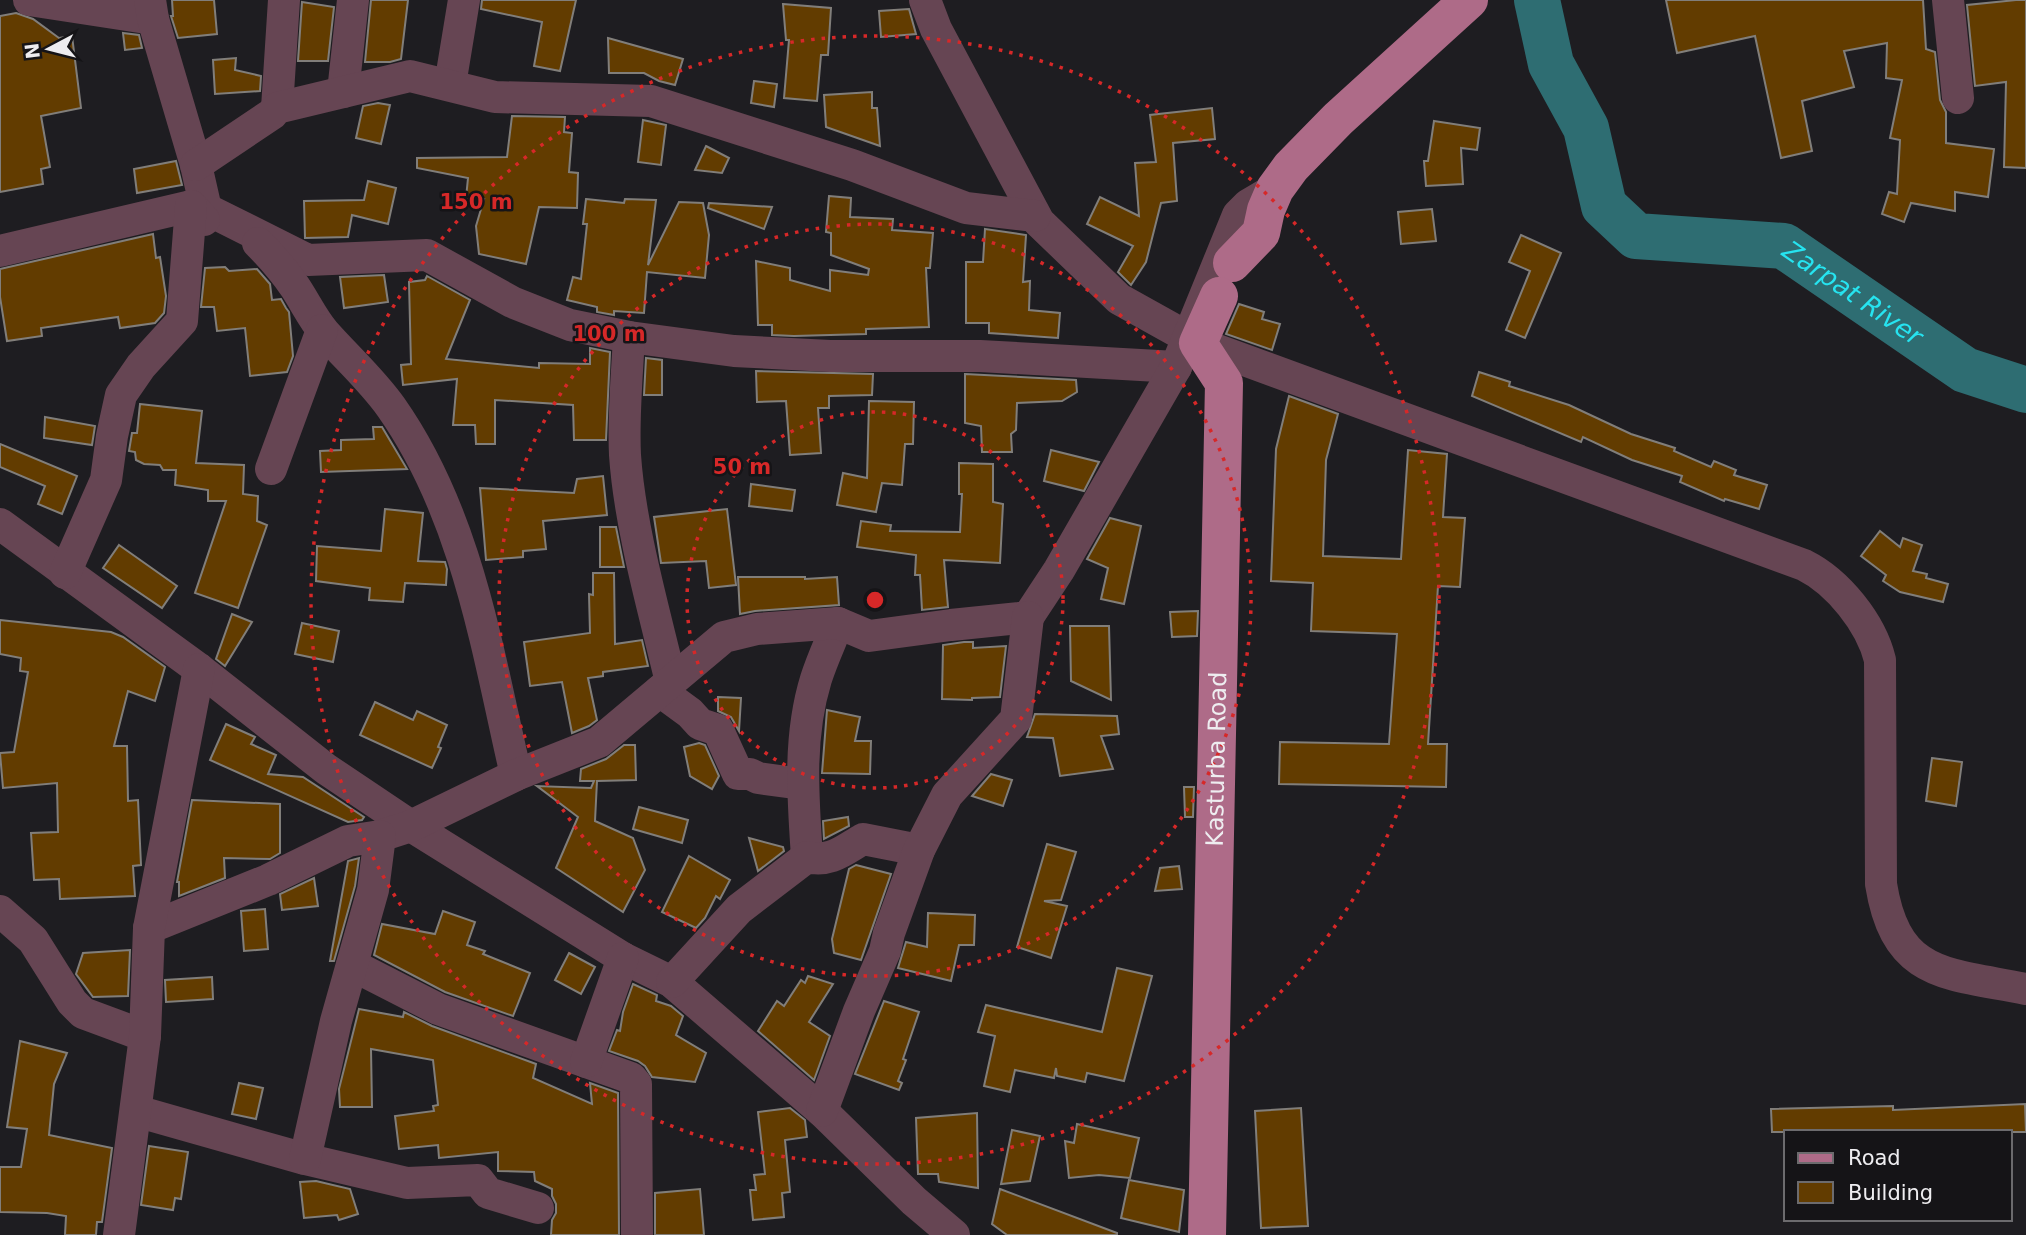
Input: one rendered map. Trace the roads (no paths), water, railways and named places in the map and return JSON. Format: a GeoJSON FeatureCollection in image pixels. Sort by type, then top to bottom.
{"type":"FeatureCollection","features":[{"type":"Feature","properties":{"kind":"main road"},"geometry":{"type":"LineString","coordinates":[[1188,349],[1225,280],[1261,233],[1266,210],[1275,189],[1291,167],[1338,119],[1469,0]]}},
{"type":"Feature","properties":{"kind":"main road","name":"Kasturba Road"},"geometry":{"type":"LineString","coordinates":[[1188,349],[1224,383],[1207,1235]]}},
{"type":"Feature","properties":{"kind":"street"},"geometry":{"type":"LineString","coordinates":[[29,0],[152,10],[197,164],[201,212],[182,321],[141,366],[121,395],[106,480],[65,573]]}},
{"type":"Feature","properties":{"kind":"street"},"geometry":{"type":"LineString","coordinates":[[197,164],[277,108],[284,0]]}},
{"type":"Feature","properties":{"kind":"street"},"geometry":{"type":"LineString","coordinates":[[343,92],[353,0]]}},
{"type":"Feature","properties":{"kind":"street"},"geometry":{"type":"LineString","coordinates":[[450,85],[464,0]]}},
{"type":"Feature","properties":{"kind":"street"},"geometry":{"type":"LineString","coordinates":[[925,0],[936,29],[1039,222],[1119,299],[1188,349],[1815,571],[1861,617],[1870,630],[1878,652],[1881,680],[1881,884],[1885,910],[1897,939],[1919,961],[1944,973],[2026,989]]}},
{"type":"Feature","properties":{"kind":"street"},"geometry":{"type":"LineString","coordinates":[[1948,0],[1958,98]]}},
{"type":"Feature","properties":{"kind":"street"},"geometry":{"type":"LineString","coordinates":[[277,108],[410,76],[503,98],[652,101],[852,165],[967,208],[1035,216]]}},
{"type":"Feature","properties":{"kind":"street"},"geometry":{"type":"LineString","coordinates":[[822,1111],[885,951],[919,850],[947,795],[1016,719],[1028,617],[1059,570],[1188,349],[1238,215],[1248,205],[1275,189]]}},
{"type":"Feature","properties":{"kind":"street"},"geometry":{"type":"LineString","coordinates":[[0,251],[201,212],[308,260],[427,255],[512,302],[558,321],[629,337],[734,351],[830,356],[980,356],[1188,349]]}},
{"type":"Feature","properties":{"kind":"street"},"geometry":{"type":"LineString","coordinates":[[201,212],[258,243],[286,275],[322,330],[357,365],[391,407],[414,445],[451,517],[474,596],[516,775]]}},
{"type":"Feature","properties":{"kind":"street"},"geometry":{"type":"LineString","coordinates":[[271,468],[322,330]]}},
{"type":"Feature","properties":{"kind":"street"},"geometry":{"type":"LineString","coordinates":[[629,337],[625,455],[629,492],[665,686],[700,724],[718,730],[738,774],[803,784]]}},
{"type":"Feature","properties":{"kind":"street"},"geometry":{"type":"LineString","coordinates":[[0,524],[199,669],[326,769],[411,826],[623,958],[673,982],[822,1111],[914,1201],[954,1235]]}},
{"type":"Feature","properties":{"kind":"street"},"geometry":{"type":"LineString","coordinates":[[149,928],[268,880],[348,841],[380,836],[411,826],[516,775],[599,742],[724,637],[757,629],[838,623],[869,636],[1028,617]]}},
{"type":"Feature","properties":{"kind":"street"},"geometry":{"type":"LineString","coordinates":[[807,857],[803,784],[805,732],[816,678],[838,623]]}},
{"type":"Feature","properties":{"kind":"street"},"geometry":{"type":"LineString","coordinates":[[119,1235],[145,1036],[149,928],[199,669]]}},
{"type":"Feature","properties":{"kind":"street"},"geometry":{"type":"LineString","coordinates":[[305,1159],[373,890],[380,836]]}},
{"type":"Feature","properties":{"kind":"street"},"geometry":{"type":"LineString","coordinates":[[807,857],[820,860],[832,857],[863,839],[919,850]]}},
{"type":"Feature","properties":{"kind":"street"},"geometry":{"type":"LineString","coordinates":[[673,982],[739,909],[807,857]]}},
{"type":"Feature","properties":{"kind":"street"},"geometry":{"type":"LineString","coordinates":[[0,911],[33,940],[72,1002],[83,1013],[145,1036]]}},
{"type":"Feature","properties":{"kind":"street"},"geometry":{"type":"LineString","coordinates":[[586,1062],[623,958]]}},
{"type":"Feature","properties":{"kind":"street"},"geometry":{"type":"LineString","coordinates":[[352,965],[438,1009],[631,1078],[636,1084],[637,1235]]}},
{"type":"Feature","properties":{"kind":"street"},"geometry":{"type":"LineString","coordinates":[[136,1111],[305,1159],[411,1184],[478,1180],[488,1193],[538,1208]]}},
{"type":"Feature","properties":{"kind":"waterway","name":"Zarpat River"},"geometry":{"type":"LineString","coordinates":[[1537,0],[1551,64],[1586,128],[1604,206],[1636,236],[1784,246],[1965,370],[2026,390]]}}]}
